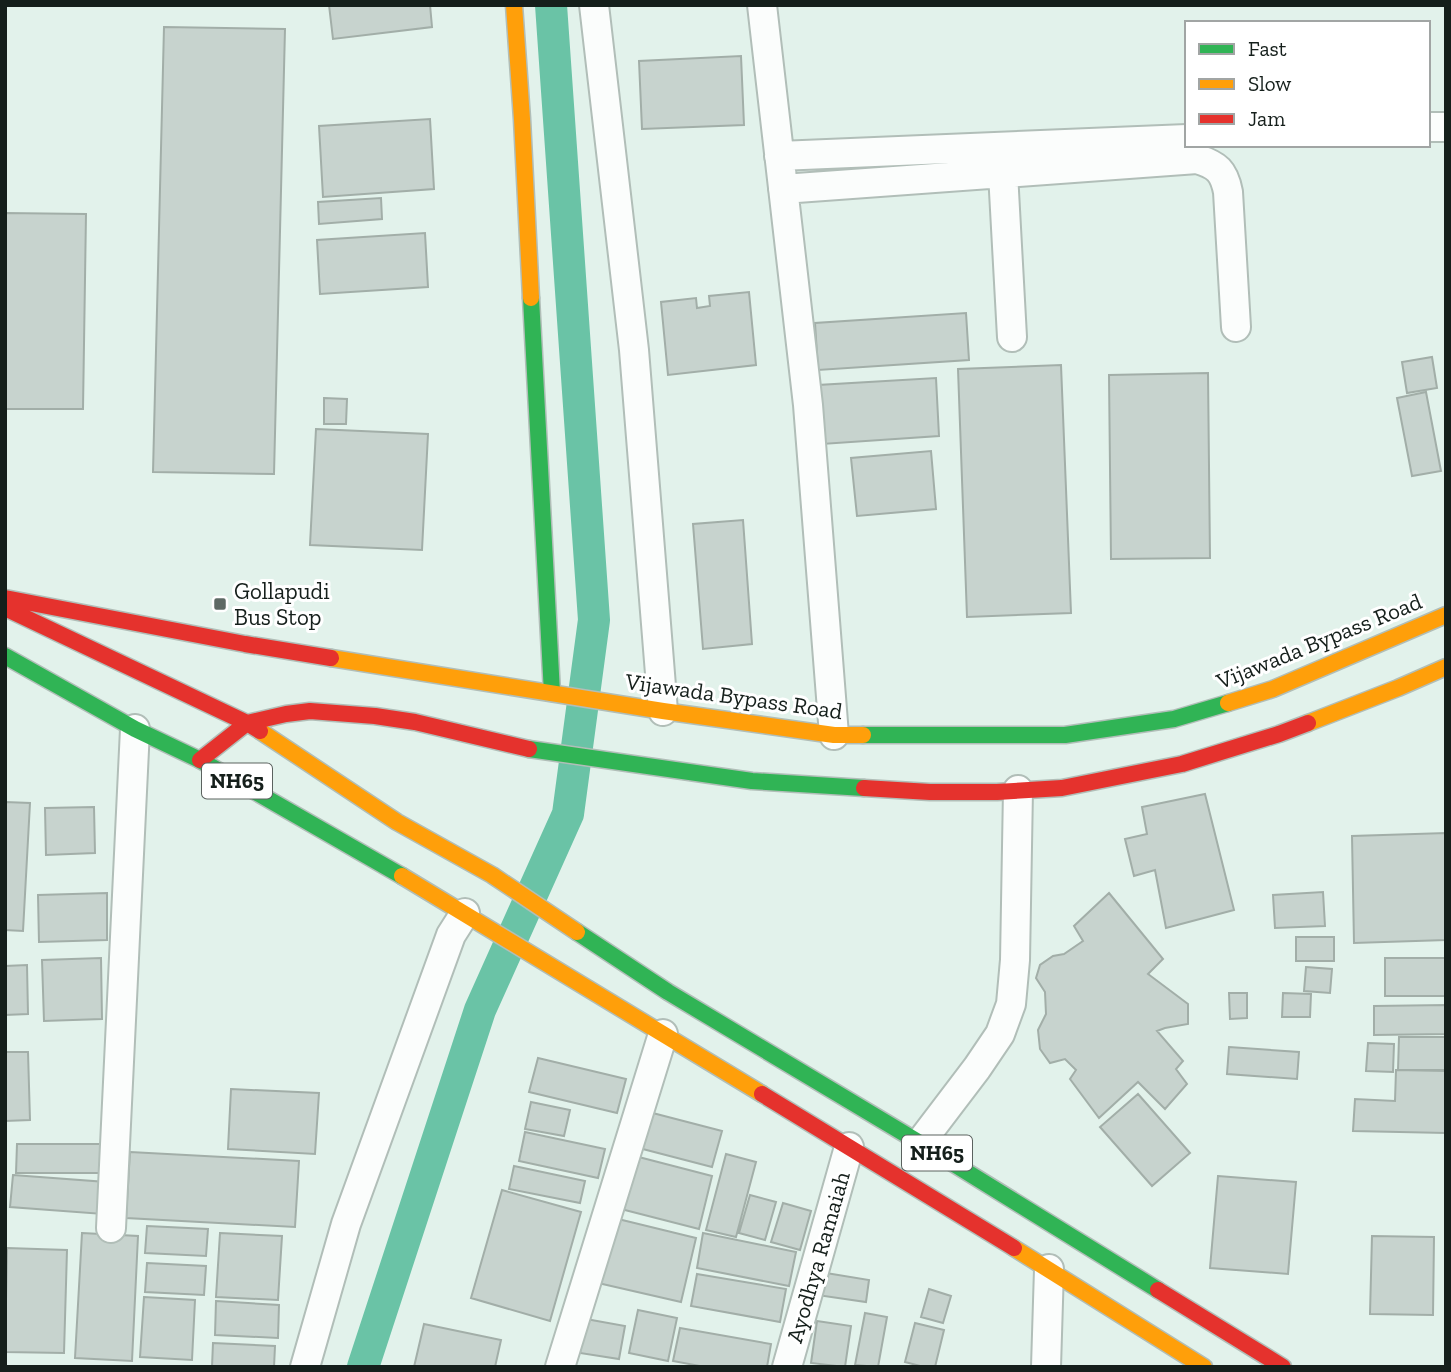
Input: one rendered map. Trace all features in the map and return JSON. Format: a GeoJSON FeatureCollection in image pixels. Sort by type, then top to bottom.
{"type":"FeatureCollection","features":[{"type":"Feature","properties":{"kind":"main road"},"geometry":{"type":"LineString","coordinates":[[514,5],[552,693]]}},
{"type":"Feature","properties":{"kind":"main road","name":"Vijawada Bypass Road"},"geometry":{"type":"LineString","coordinates":[[5,598],[245,644],[834,735],[1065,734],[1174,719],[1273,689],[1446,615]]}},
{"type":"Feature","properties":{"kind":"main road","name":"NH65"},"geometry":{"type":"LineString","coordinates":[[5,608],[247,723],[397,822],[492,875],[668,992],[920,1143],[1283,1367]]}},
{"type":"Feature","properties":{"kind":"main road","name":"NH65"},"geometry":{"type":"LineString","coordinates":[[5,656],[135,729],[200,760],[388,867],[1049,1269],[1204,1367]]}},
{"type":"Feature","properties":{"kind":"main road"},"geometry":{"type":"LineString","coordinates":[[200,760],[247,723],[310,710],[415,722],[540,752],[752,781],[930,793],[1062,788],[1182,764],[1279,734],[1446,667]]}},
{"type":"Feature","properties":{"kind":"street"},"geometry":{"type":"LineString","coordinates":[[594,5],[634,350],[659,710]]}},
{"type":"Feature","properties":{"kind":"street"},"geometry":{"type":"LineString","coordinates":[[762,5],[808,405],[834,735]]}},
{"type":"Feature","properties":{"kind":"street"},"geometry":{"type":"LineString","coordinates":[[779,156],[1185,139]]}},
{"type":"Feature","properties":{"kind":"street"},"geometry":{"type":"LineString","coordinates":[[783,188],[1197,159],[1219,169],[1226,181],[1236,327]]}},
{"type":"Feature","properties":{"kind":"street"},"geometry":{"type":"LineString","coordinates":[[1003,173],[1012,337]]}},
{"type":"Feature","properties":{"kind":"street"},"geometry":{"type":"LineString","coordinates":[[111,1228],[135,729]]}},
{"type":"Feature","properties":{"kind":"street"},"geometry":{"type":"LineString","coordinates":[[920,1143],[1000,1034],[1011,1004],[1015,960],[1018,790]]}},
{"type":"Feature","properties":{"kind":"street"},"geometry":{"type":"LineString","coordinates":[[305,1367],[345,1224],[451,936],[465,913]]}},
{"type":"Feature","properties":{"kind":"street"},"geometry":{"type":"LineString","coordinates":[[560,1367],[663,1034]]}},
{"type":"Feature","properties":{"kind":"street","name":"Ayodhya Ramaiah"},"geometry":{"type":"LineString","coordinates":[[787,1367],[849,1147]]}},
{"type":"Feature","properties":{"kind":"street"},"geometry":{"type":"LineString","coordinates":[[1046,1367],[1049,1269]]}},
{"type":"Feature","properties":{"kind":"building"},"geometry":{"type":"Polygon","coordinates":[[[329,5],[430,5],[432,27],[333,39],[329,5]]]}},
{"type":"Feature","properties":{"kind":"building"},"geometry":{"type":"Polygon","coordinates":[[[164,27],[285,29],[274,474],[153,472],[164,27]]]}},
{"type":"Feature","properties":{"kind":"building"},"geometry":{"type":"Polygon","coordinates":[[[741,56],[744,125],[642,129],[639,61],[741,56]]]}},
{"type":"Feature","properties":{"kind":"building"},"geometry":{"type":"Polygon","coordinates":[[[430,119],[434,189],[323,197],[319,126],[430,119]]]}},
{"type":"Feature","properties":{"kind":"building"},"geometry":{"type":"Polygon","coordinates":[[[381,198],[382,219],[319,224],[318,202],[381,198]]]}},
{"type":"Feature","properties":{"kind":"building"},"geometry":{"type":"Polygon","coordinates":[[[5,213],[86,214],[83,409],[5,409],[5,213]]]}},
{"type":"Feature","properties":{"kind":"building"},"geometry":{"type":"Polygon","coordinates":[[[425,233],[428,287],[320,294],[317,240],[425,233]]]}},
{"type":"Feature","properties":{"kind":"building"},"geometry":{"type":"Polygon","coordinates":[[[749,292],[756,365],[668,375],[661,302],[696,298],[697,308],[710,306],[709,296],[749,292]]]}},
{"type":"Feature","properties":{"kind":"building"},"geometry":{"type":"Polygon","coordinates":[[[966,313],[969,360],[818,370],[815,323],[966,313]]]}},
{"type":"Feature","properties":{"kind":"building"},"geometry":{"type":"Polygon","coordinates":[[[1432,357],[1437,388],[1407,393],[1402,362],[1432,357]]]}},
{"type":"Feature","properties":{"kind":"building"},"geometry":{"type":"Polygon","coordinates":[[[1061,365],[1071,613],[967,617],[958,369],[1061,365]]]}},
{"type":"Feature","properties":{"kind":"building"},"geometry":{"type":"Polygon","coordinates":[[[1208,373],[1210,558],[1111,559],[1109,375],[1208,373]]]}},
{"type":"Feature","properties":{"kind":"building"},"geometry":{"type":"Polygon","coordinates":[[[936,378],[939,436],[822,444],[818,385],[936,378]]]}},
{"type":"Feature","properties":{"kind":"building"},"geometry":{"type":"Polygon","coordinates":[[[1426,392],[1441,471],[1412,476],[1397,398],[1426,392]]]}},
{"type":"Feature","properties":{"kind":"building"},"geometry":{"type":"Polygon","coordinates":[[[324,398],[347,399],[346,424],[324,424],[324,398]]]}},
{"type":"Feature","properties":{"kind":"building"},"geometry":{"type":"Polygon","coordinates":[[[316,429],[428,434],[422,550],[310,545],[316,429]]]}},
{"type":"Feature","properties":{"kind":"building"},"geometry":{"type":"Polygon","coordinates":[[[931,451],[936,509],[857,516],[851,458],[931,451]]]}},
{"type":"Feature","properties":{"kind":"building"},"geometry":{"type":"Polygon","coordinates":[[[743,520],[752,644],[703,649],[693,524],[743,520]]]}},
{"type":"Feature","properties":{"kind":"building"},"geometry":{"type":"Polygon","coordinates":[[[1205,794],[1234,910],[1166,928],[1155,870],[1134,876],[1125,839],[1147,834],[1142,807],[1205,794]]]}},
{"type":"Feature","properties":{"kind":"building"},"geometry":{"type":"Polygon","coordinates":[[[5,802],[30,803],[23,931],[5,930],[5,802]]]}},
{"type":"Feature","properties":{"kind":"building"},"geometry":{"type":"Polygon","coordinates":[[[94,807],[95,853],[46,855],[45,808],[94,807]]]}},
{"type":"Feature","properties":{"kind":"building"},"geometry":{"type":"Polygon","coordinates":[[[1446,833],[1446,940],[1354,943],[1352,836],[1446,833]]]}},
{"type":"Feature","properties":{"kind":"building"},"geometry":{"type":"Polygon","coordinates":[[[1323,892],[1325,926],[1275,928],[1273,895],[1323,892]]]}},
{"type":"Feature","properties":{"kind":"building"},"geometry":{"type":"Polygon","coordinates":[[[107,893],[107,940],[39,942],[38,895],[107,893]]]}},
{"type":"Feature","properties":{"kind":"building"},"geometry":{"type":"Polygon","coordinates":[[[1109,893],[1163,959],[1148,974],[1188,1004],[1188,1024],[1157,1031],[1183,1061],[1176,1069],[1187,1084],[1165,1109],[1138,1082],[1099,1118],[1070,1079],[1076,1070],[1065,1059],[1050,1063],[1040,1049],[1038,1030],[1046,1014],[1045,992],[1036,978],[1040,965],[1083,941],[1074,926],[1109,893]]]}},
{"type":"Feature","properties":{"kind":"building"},"geometry":{"type":"Polygon","coordinates":[[[1296,937],[1334,937],[1334,961],[1296,961],[1296,937]]]}},
{"type":"Feature","properties":{"kind":"building"},"geometry":{"type":"Polygon","coordinates":[[[101,958],[102,1019],[44,1021],[42,960],[101,958]]]}},
{"type":"Feature","properties":{"kind":"building"},"geometry":{"type":"Polygon","coordinates":[[[1385,958],[1446,958],[1446,996],[1385,996],[1385,958]]]}},
{"type":"Feature","properties":{"kind":"building"},"geometry":{"type":"Polygon","coordinates":[[[27,965],[28,1014],[5,1015],[5,966],[27,965]]]}},
{"type":"Feature","properties":{"kind":"building"},"geometry":{"type":"Polygon","coordinates":[[[1306,967],[1332,969],[1330,993],[1304,991],[1306,967]]]}},
{"type":"Feature","properties":{"kind":"building"},"geometry":{"type":"Polygon","coordinates":[[[1229,993],[1247,993],[1247,1018],[1230,1019],[1229,993]]]}},
{"type":"Feature","properties":{"kind":"building"},"geometry":{"type":"Polygon","coordinates":[[[1283,993],[1311,994],[1310,1017],[1282,1017],[1283,993]]]}},
{"type":"Feature","properties":{"kind":"building"},"geometry":{"type":"Polygon","coordinates":[[[1446,1005],[1446,1034],[1374,1035],[1374,1006],[1446,1005]]]}},
{"type":"Feature","properties":{"kind":"building"},"geometry":{"type":"Polygon","coordinates":[[[1399,1037],[1446,1037],[1446,1070],[1398,1070],[1399,1037]]]}},
{"type":"Feature","properties":{"kind":"building"},"geometry":{"type":"Polygon","coordinates":[[[1368,1043],[1394,1044],[1393,1072],[1366,1071],[1368,1043]]]}},
{"type":"Feature","properties":{"kind":"building"},"geometry":{"type":"Polygon","coordinates":[[[1229,1047],[1299,1052],[1297,1079],[1227,1074],[1229,1047]]]}},
{"type":"Feature","properties":{"kind":"building"},"geometry":{"type":"Polygon","coordinates":[[[5,1052],[28,1052],[30,1120],[5,1121],[5,1052]]]}},
{"type":"Feature","properties":{"kind":"building"},"geometry":{"type":"Polygon","coordinates":[[[538,1058],[626,1079],[617,1113],[529,1092],[538,1058]]]}},
{"type":"Feature","properties":{"kind":"building"},"geometry":{"type":"Polygon","coordinates":[[[1396,1070],[1446,1071],[1446,1133],[1353,1131],[1355,1099],[1395,1101],[1396,1070]]]}},
{"type":"Feature","properties":{"kind":"building"},"geometry":{"type":"Polygon","coordinates":[[[231,1089],[319,1093],[315,1154],[228,1149],[231,1089]]]}},
{"type":"Feature","properties":{"kind":"building"},"geometry":{"type":"Polygon","coordinates":[[[1138,1094],[1190,1153],[1152,1186],[1100,1127],[1138,1094]]]}},
{"type":"Feature","properties":{"kind":"building"},"geometry":{"type":"Polygon","coordinates":[[[531,1102],[570,1110],[564,1136],[525,1129],[531,1102]]]}},
{"type":"Feature","properties":{"kind":"building"},"geometry":{"type":"Polygon","coordinates":[[[645,1111],[722,1131],[712,1167],[635,1147],[645,1111]]]}},
{"type":"Feature","properties":{"kind":"building"},"geometry":{"type":"Polygon","coordinates":[[[525,1132],[605,1149],[598,1178],[519,1161],[525,1132]]]}},
{"type":"Feature","properties":{"kind":"building"},"geometry":{"type":"Polygon","coordinates":[[[17,1144],[107,1144],[107,1173],[16,1173],[17,1144]]]}},
{"type":"Feature","properties":{"kind":"building"},"geometry":{"type":"Polygon","coordinates":[[[130,1152],[299,1161],[295,1227],[126,1218],[130,1152]]]}},
{"type":"Feature","properties":{"kind":"building"},"geometry":{"type":"Polygon","coordinates":[[[726,1154],[756,1162],[736,1237],[706,1230],[726,1154]]]}},
{"type":"Feature","properties":{"kind":"building"},"geometry":{"type":"Polygon","coordinates":[[[631,1155],[712,1176],[699,1229],[617,1208],[631,1155]]]}},
{"type":"Feature","properties":{"kind":"building"},"geometry":{"type":"Polygon","coordinates":[[[514,1166],[585,1181],[580,1203],[509,1189],[514,1166]]]}},
{"type":"Feature","properties":{"kind":"building"},"geometry":{"type":"Polygon","coordinates":[[[13,1175],[106,1182],[103,1214],[10,1207],[13,1175]]]}},
{"type":"Feature","properties":{"kind":"building"},"geometry":{"type":"Polygon","coordinates":[[[1218,1176],[1296,1182],[1288,1274],[1210,1268],[1218,1176]]]}},
{"type":"Feature","properties":{"kind":"building"},"geometry":{"type":"Polygon","coordinates":[[[502,1190],[581,1212],[550,1321],[471,1298],[502,1190]]]}},
{"type":"Feature","properties":{"kind":"building"},"geometry":{"type":"Polygon","coordinates":[[[750,1195],[776,1202],[765,1240],[739,1233],[750,1195]]]}},
{"type":"Feature","properties":{"kind":"building"},"geometry":{"type":"Polygon","coordinates":[[[783,1203],[811,1211],[800,1250],[771,1242],[783,1203]]]}},
{"type":"Feature","properties":{"kind":"building"},"geometry":{"type":"Polygon","coordinates":[[[614,1218],[696,1238],[681,1302],[598,1283],[614,1218]]]}},
{"type":"Feature","properties":{"kind":"building"},"geometry":{"type":"Polygon","coordinates":[[[147,1226],[208,1229],[206,1256],[145,1253],[147,1226]]]}},
{"type":"Feature","properties":{"kind":"building"},"geometry":{"type":"Polygon","coordinates":[[[82,1233],[138,1236],[132,1361],[75,1358],[82,1233]]]}},
{"type":"Feature","properties":{"kind":"building"},"geometry":{"type":"Polygon","coordinates":[[[220,1233],[282,1236],[278,1300],[216,1297],[220,1233]]]}},
{"type":"Feature","properties":{"kind":"building"},"geometry":{"type":"Polygon","coordinates":[[[703,1233],[796,1252],[789,1286],[697,1268],[703,1233]]]}},
{"type":"Feature","properties":{"kind":"building"},"geometry":{"type":"Polygon","coordinates":[[[1372,1236],[1434,1237],[1433,1315],[1370,1314],[1372,1236]]]}},
{"type":"Feature","properties":{"kind":"building"},"geometry":{"type":"Polygon","coordinates":[[[7,1248],[67,1250],[64,1353],[5,1352],[7,1248]]]}},
{"type":"Feature","properties":{"kind":"building"},"geometry":{"type":"Polygon","coordinates":[[[147,1263],[206,1266],[204,1295],[145,1292],[147,1263]]]}},
{"type":"Feature","properties":{"kind":"building"},"geometry":{"type":"Polygon","coordinates":[[[820,1272],[869,1280],[866,1302],[817,1295],[820,1272]]]}},
{"type":"Feature","properties":{"kind":"building"},"geometry":{"type":"Polygon","coordinates":[[[697,1274],[786,1289],[780,1322],[691,1306],[697,1274]]]}},
{"type":"Feature","properties":{"kind":"building"},"geometry":{"type":"Polygon","coordinates":[[[929,1289],[951,1296],[943,1323],[921,1317],[929,1289]]]}},
{"type":"Feature","properties":{"kind":"building"},"geometry":{"type":"Polygon","coordinates":[[[144,1297],[195,1300],[192,1360],[140,1357],[144,1297]]]}},
{"type":"Feature","properties":{"kind":"building"},"geometry":{"type":"Polygon","coordinates":[[[216,1301],[279,1305],[278,1338],[215,1335],[216,1301]]]}},
{"type":"Feature","properties":{"kind":"building"},"geometry":{"type":"Polygon","coordinates":[[[638,1310],[677,1318],[668,1361],[629,1353],[638,1310]]]}},
{"type":"Feature","properties":{"kind":"building"},"geometry":{"type":"Polygon","coordinates":[[[865,1313],[887,1317],[878,1367],[855,1365],[865,1313]]]}},
{"type":"Feature","properties":{"kind":"building"},"geometry":{"type":"Polygon","coordinates":[[[586,1319],[625,1326],[619,1359],[580,1353],[586,1319]]]}},
{"type":"Feature","properties":{"kind":"building"},"geometry":{"type":"Polygon","coordinates":[[[817,1321],[851,1326],[845,1367],[811,1363],[817,1321]]]}},
{"type":"Feature","properties":{"kind":"building"},"geometry":{"type":"Polygon","coordinates":[[[915,1323],[944,1330],[935,1367],[905,1362],[915,1323]]]}},
{"type":"Feature","properties":{"kind":"building"},"geometry":{"type":"Polygon","coordinates":[[[424,1324],[501,1340],[495,1367],[414,1367],[424,1324]]]}},
{"type":"Feature","properties":{"kind":"building"},"geometry":{"type":"Polygon","coordinates":[[[680,1328],[771,1344],[767,1367],[705,1367],[673,1361],[680,1328]]]}},
{"type":"Feature","properties":{"kind":"building"},"geometry":{"type":"Polygon","coordinates":[[[213,1343],[275,1346],[274,1367],[212,1367],[213,1343]]]}},
{"type":"Feature","properties":{"kind":"waterway"},"geometry":{"type":"LineString","coordinates":[[363,1367],[480,1010],[568,814],[594,620],[551,5]]}},
{"type":"Feature","properties":{"kind":"traffic: fast"},"geometry":{"type":"LineString","coordinates":[[531,298],[552,693]]}},
{"type":"Feature","properties":{"kind":"traffic: fast"},"geometry":{"type":"LineString","coordinates":[[5,656],[135,729],[200,760],[402,876]]}},
{"type":"Feature","properties":{"kind":"traffic: fast"},"geometry":{"type":"LineString","coordinates":[[863,735],[1065,735],[1174,719],[1228,703]]}},
{"type":"Feature","properties":{"kind":"traffic: fast"},"geometry":{"type":"LineString","coordinates":[[529,749],[752,781],[864,788]]}},
{"type":"Feature","properties":{"kind":"traffic: fast"},"geometry":{"type":"LineString","coordinates":[[577,932],[668,992],[1158,1290]]}},
{"type":"Feature","properties":{"kind":"traffic: slow"},"geometry":{"type":"LineString","coordinates":[[514,5],[531,298]]}},
{"type":"Feature","properties":{"kind":"traffic: slow"},"geometry":{"type":"LineString","coordinates":[[1228,703],[1273,689],[1446,615]]}},
{"type":"Feature","properties":{"kind":"traffic: slow"},"geometry":{"type":"LineString","coordinates":[[331,658],[663,711],[834,735],[863,735]]}},
{"type":"Feature","properties":{"kind":"traffic: slow"},"geometry":{"type":"LineString","coordinates":[[1308,723],[1446,667]]}},
{"type":"Feature","properties":{"kind":"traffic: slow"},"geometry":{"type":"LineString","coordinates":[[260,731],[397,822],[492,875],[577,932]]}},
{"type":"Feature","properties":{"kind":"traffic: slow"},"geometry":{"type":"LineString","coordinates":[[402,876],[762,1094]]}},
{"type":"Feature","properties":{"kind":"traffic: slow"},"geometry":{"type":"LineString","coordinates":[[1014,1248],[1204,1367]]}},
{"type":"Feature","properties":{"kind":"traffic: jam"},"geometry":{"type":"LineString","coordinates":[[5,598],[331,658]]}},
{"type":"Feature","properties":{"kind":"traffic: jam"},"geometry":{"type":"LineString","coordinates":[[5,608],[260,731]]}},
{"type":"Feature","properties":{"kind":"traffic: jam"},"geometry":{"type":"LineString","coordinates":[[200,760],[247,723],[310,711],[415,722],[529,749]]}},
{"type":"Feature","properties":{"kind":"traffic: jam"},"geometry":{"type":"LineString","coordinates":[[864,788],[930,792],[1062,788],[1182,764],[1308,723]]}},
{"type":"Feature","properties":{"kind":"traffic: jam"},"geometry":{"type":"LineString","coordinates":[[762,1094],[1014,1248]]}},
{"type":"Feature","properties":{"kind":"traffic: jam"},"geometry":{"type":"LineString","coordinates":[[1158,1290],[1283,1367]]}},
{"type":"Feature","properties":{"kind":"place","name":"Gollapudi Bus Stop"},"geometry":{"type":"Point","coordinates":[220,604]}}]}
